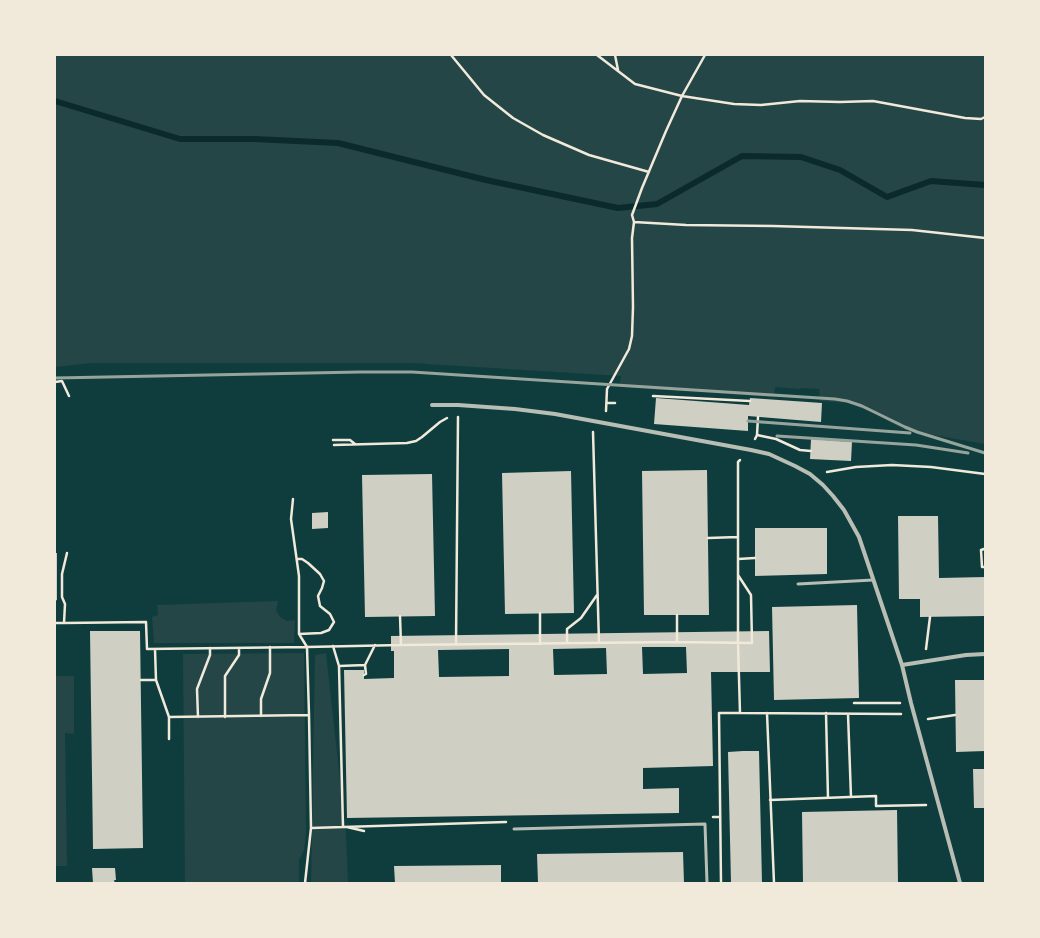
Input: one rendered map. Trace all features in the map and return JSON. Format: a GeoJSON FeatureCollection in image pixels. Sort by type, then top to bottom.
{"type":"FeatureCollection","features":[{"type":"Feature","properties":{"kind":"street"},"geometry":{"type":"LineString","coordinates":[[432,405],[458,405],[548,413],[769,454],[810,474],[823,485],[834,496],[844,510],[859,537],[902,665],[960,883]]}},
{"type":"Feature","properties":{"kind":"street"},"geometry":{"type":"LineString","coordinates":[[902,665],[966,654],[985,654]]}},
{"type":"Feature","properties":{"kind":"lane"},"geometry":{"type":"LineString","coordinates":[[798,584],[873,580]]}},
{"type":"Feature","properties":{"kind":"lane"},"geometry":{"type":"LineString","coordinates":[[514,829],[705,824],[707,883]]}},
{"type":"Feature","properties":{"kind":"path"},"geometry":{"type":"LineString","coordinates":[[450,55],[484,95],[513,118],[543,135],[588,155],[649,172]]}},
{"type":"Feature","properties":{"kind":"path"},"geometry":{"type":"LineString","coordinates":[[597,55],[635,84],[682,96],[748,105],[800,101],[873,101],[965,118],[981,119],[985,117]]}},
{"type":"Feature","properties":{"kind":"path"},"geometry":{"type":"LineString","coordinates":[[615,55],[618,71]]}},
{"type":"Feature","properties":{"kind":"path"},"geometry":{"type":"LineString","coordinates":[[607,398],[607,389],[628,349],[632,336],[632,238],[634,222],[632,215],[642,188],[682,96],[705,55]]}},
{"type":"Feature","properties":{"kind":"path"},"geometry":{"type":"LineString","coordinates":[[634,222],[686,225],[912,230],[985,238]]}},
{"type":"Feature","properties":{"kind":"path"},"geometry":{"type":"LineString","coordinates":[[55,382],[62,381],[69,396]]}},
{"type":"Feature","properties":{"kind":"path"},"geometry":{"type":"LineString","coordinates":[[653,396],[750,401]]}},
{"type":"Feature","properties":{"kind":"path"},"geometry":{"type":"LineString","coordinates":[[607,402],[615,403]]}},
{"type":"Feature","properties":{"kind":"path"},"geometry":{"type":"LineString","coordinates":[[456,644],[458,405]]}},
{"type":"Feature","properties":{"kind":"path"},"geometry":{"type":"LineString","coordinates":[[334,445],[406,443],[416,441],[440,422],[447,418],[458,416]]}},
{"type":"Feature","properties":{"kind":"path"},"geometry":{"type":"LineString","coordinates":[[758,417],[756,437],[776,439],[800,450],[811,451]]}},
{"type":"Feature","properties":{"kind":"path"},"geometry":{"type":"LineString","coordinates":[[594,421],[593,436],[599,643]]}},
{"type":"Feature","properties":{"kind":"path"},"geometry":{"type":"LineString","coordinates":[[333,440],[350,440],[355,444]]}},
{"type":"Feature","properties":{"kind":"path"},"geometry":{"type":"LineString","coordinates":[[738,462],[738,643],[740,713]]}},
{"type":"Feature","properties":{"kind":"path"},"geometry":{"type":"LineString","coordinates":[[810,474],[856,467],[892,465],[931,467],[985,474]]}},
{"type":"Feature","properties":{"kind":"path"},"geometry":{"type":"LineString","coordinates":[[293,499],[291,519],[299,576],[300,634],[307,647],[311,828],[305,883]]}},
{"type":"Feature","properties":{"kind":"path"},"geometry":{"type":"LineString","coordinates":[[708,538],[738,537]]}},
{"type":"Feature","properties":{"kind":"path"},"geometry":{"type":"LineString","coordinates":[[984,549],[981,550],[982,567],[985,567]]}},
{"type":"Feature","properties":{"kind":"path"},"geometry":{"type":"LineString","coordinates":[[64,623],[65,604],[62,597],[62,574],[67,554]]}},
{"type":"Feature","properties":{"kind":"path"},"geometry":{"type":"LineString","coordinates":[[738,559],[755,558]]}},
{"type":"Feature","properties":{"kind":"path"},"geometry":{"type":"LineString","coordinates":[[297,559],[302,559],[320,574],[324,581],[318,596],[320,606],[330,614],[334,622],[329,630],[321,633],[300,634]]}},
{"type":"Feature","properties":{"kind":"path"},"geometry":{"type":"LineString","coordinates":[[55,623],[146,622],[147,649],[456,644],[677,642],[752,643],[751,595],[738,575]]}},
{"type":"Feature","properties":{"kind":"path"},"geometry":{"type":"LineString","coordinates":[[567,643],[568,629],[581,618],[598,595]]}},
{"type":"Feature","properties":{"kind":"path"},"geometry":{"type":"LineString","coordinates":[[540,613],[540,644]]}},
{"type":"Feature","properties":{"kind":"path"},"geometry":{"type":"LineString","coordinates":[[677,615],[677,642]]}},
{"type":"Feature","properties":{"kind":"path"},"geometry":{"type":"LineString","coordinates":[[400,616],[401,645]]}},
{"type":"Feature","properties":{"kind":"path"},"geometry":{"type":"LineString","coordinates":[[924,661],[930,617]]}},
{"type":"Feature","properties":{"kind":"path"},"geometry":{"type":"LineString","coordinates":[[364,675],[366,674],[366,665],[375,645]]}},
{"type":"Feature","properties":{"kind":"path"},"geometry":{"type":"LineString","coordinates":[[333,646],[339,666],[343,827]]}},
{"type":"Feature","properties":{"kind":"path"},"geometry":{"type":"LineString","coordinates":[[261,716],[261,699],[270,673],[270,647]]}},
{"type":"Feature","properties":{"kind":"path"},"geometry":{"type":"LineString","coordinates":[[198,717],[197,689],[210,655],[210,648]]}},
{"type":"Feature","properties":{"kind":"path"},"geometry":{"type":"LineString","coordinates":[[224,717],[225,676],[239,655],[239,648]]}},
{"type":"Feature","properties":{"kind":"path"},"geometry":{"type":"LineString","coordinates":[[155,649],[156,680],[169,717],[169,738]]}},
{"type":"Feature","properties":{"kind":"path"},"geometry":{"type":"LineString","coordinates":[[339,666],[366,665]]}},
{"type":"Feature","properties":{"kind":"path"},"geometry":{"type":"LineString","coordinates":[[141,680],[156,680]]}},
{"type":"Feature","properties":{"kind":"path"},"geometry":{"type":"LineString","coordinates":[[854,704],[911,703]]}},
{"type":"Feature","properties":{"kind":"path"},"geometry":{"type":"LineString","coordinates":[[721,883],[719,713],[914,714]]}},
{"type":"Feature","properties":{"kind":"path"},"geometry":{"type":"LineString","coordinates":[[767,713],[774,883]]}},
{"type":"Feature","properties":{"kind":"path"},"geometry":{"type":"LineString","coordinates":[[826,713],[828,798]]}},
{"type":"Feature","properties":{"kind":"path"},"geometry":{"type":"LineString","coordinates":[[848,714],[851,797]]}},
{"type":"Feature","properties":{"kind":"path"},"geometry":{"type":"LineString","coordinates":[[169,717],[309,715]]}},
{"type":"Feature","properties":{"kind":"path"},"geometry":{"type":"LineString","coordinates":[[916,720],[955,715]]}},
{"type":"Feature","properties":{"kind":"path"},"geometry":{"type":"LineString","coordinates":[[770,800],[876,796],[876,806],[924,805],[938,802]]}},
{"type":"Feature","properties":{"kind":"path"},"geometry":{"type":"LineString","coordinates":[[311,828],[343,827],[364,831]]}},
{"type":"Feature","properties":{"kind":"shaded area"},"geometry":{"type":"Polygon","coordinates":[[[55,55],[985,55],[985,444],[905,430],[877,415],[849,403],[820,401],[819,389],[775,387],[774,397],[619,387],[621,376],[412,363],[91,363],[55,367],[55,55]]]}},
{"type":"Feature","properties":{"kind":"shaded area"},"geometry":{"type":"Polygon","coordinates":[[[278,601],[276,610],[280,617],[287,621],[295,620],[294,643],[154,643],[152,617],[158,615],[157,605],[278,601]]]}},
{"type":"Feature","properties":{"kind":"shaded area"},"geometry":{"type":"Polygon","coordinates":[[[304,653],[306,833],[304,850],[299,860],[299,883],[185,883],[183,654],[304,653]]]}},
{"type":"Feature","properties":{"kind":"shaded area"},"geometry":{"type":"Polygon","coordinates":[[[326,653],[346,834],[348,883],[311,883],[315,655],[326,653]]]}},
{"type":"Feature","properties":{"kind":"shaded area"},"geometry":{"type":"Polygon","coordinates":[[[55,676],[74,676],[74,734],[65,733],[67,866],[55,866],[55,676]]]}},
{"type":"Feature","properties":{"kind":"building"},"geometry":{"type":"Polygon","coordinates":[[[656,398],[749,405],[750,398],[822,403],[821,422],[748,416],[748,431],[654,424],[656,398]]]}},
{"type":"Feature","properties":{"kind":"building"},"geometry":{"type":"Polygon","coordinates":[[[811,439],[852,442],[851,461],[810,459],[811,439]]]}},
{"type":"Feature","properties":{"kind":"building"},"geometry":{"type":"Polygon","coordinates":[[[707,470],[709,615],[644,615],[642,471],[707,470]]]}},
{"type":"Feature","properties":{"kind":"building"},"geometry":{"type":"Polygon","coordinates":[[[571,471],[574,613],[505,614],[502,473],[571,471]]]}},
{"type":"Feature","properties":{"kind":"building"},"geometry":{"type":"Polygon","coordinates":[[[432,474],[435,616],[365,617],[362,475],[432,474]]]}},
{"type":"Feature","properties":{"kind":"building"},"geometry":{"type":"Polygon","coordinates":[[[328,512],[328,528],[312,529],[312,513],[328,512]]]}},
{"type":"Feature","properties":{"kind":"building"},"geometry":{"type":"Polygon","coordinates":[[[898,516],[938,516],[939,578],[985,577],[985,616],[920,617],[920,599],[899,599],[898,516]]]}},
{"type":"Feature","properties":{"kind":"building"},"geometry":{"type":"Polygon","coordinates":[[[755,528],[827,528],[827,574],[755,576],[755,528]]]}},
{"type":"Feature","properties":{"kind":"building"},"geometry":{"type":"Polygon","coordinates":[[[55,553],[57,553],[57,600],[55,601],[55,553]]]}},
{"type":"Feature","properties":{"kind":"building"},"geometry":{"type":"Polygon","coordinates":[[[857,605],[859,698],[774,700],[772,607],[857,605]]]}},
{"type":"Feature","properties":{"kind":"building"},"geometry":{"type":"Polygon","coordinates":[[[90,631],[140,631],[143,848],[93,849],[90,631]]]}},
{"type":"Feature","properties":{"kind":"building"},"geometry":{"type":"Polygon","coordinates":[[[769,631],[770,672],[711,672],[713,766],[643,768],[643,789],[679,788],[679,813],[347,818],[344,670],[364,670],[364,679],[394,678],[394,651],[391,651],[391,636],[769,631]],[[642,647],[643,674],[687,673],[686,647],[642,647]],[[606,648],[553,649],[554,675],[607,674],[606,648]],[[509,649],[438,650],[439,677],[509,676],[509,649]]]}},
{"type":"Feature","properties":{"kind":"building"},"geometry":{"type":"Polygon","coordinates":[[[955,680],[985,680],[985,751],[956,752],[955,680]]]}},
{"type":"Feature","properties":{"kind":"building"},"geometry":{"type":"Polygon","coordinates":[[[759,751],[762,883],[731,883],[728,752],[759,751]]]}},
{"type":"Feature","properties":{"kind":"building"},"geometry":{"type":"Polygon","coordinates":[[[973,769],[985,769],[985,808],[974,808],[973,769]]]}},
{"type":"Feature","properties":{"kind":"building"},"geometry":{"type":"Polygon","coordinates":[[[897,810],[898,883],[803,883],[802,812],[897,810]]]}},
{"type":"Feature","properties":{"kind":"building"},"geometry":{"type":"Polygon","coordinates":[[[683,852],[684,883],[538,883],[537,854],[683,852]]]}},
{"type":"Feature","properties":{"kind":"building"},"geometry":{"type":"Polygon","coordinates":[[[501,865],[501,883],[395,883],[394,866],[501,865]]]}},
{"type":"Feature","properties":{"kind":"building"},"geometry":{"type":"Polygon","coordinates":[[[92,868],[115,868],[115,883],[93,883],[92,868]]]}},
{"type":"Feature","properties":{"kind":"waterway"},"geometry":{"type":"LineString","coordinates":[[55,101],[180,139],[254,139],[338,143],[486,180],[618,208],[657,204],[742,156],[801,157],[840,170],[887,197],[931,181],[985,185]]}},
{"type":"Feature","properties":{"kind":"railway"},"geometry":{"type":"LineString","coordinates":[[55,378],[412,372],[835,399],[862,406],[917,432],[985,453]]}},
{"type":"Feature","properties":{"kind":"railway"},"geometry":{"type":"LineString","coordinates":[[748,421],[910,433]]}},
{"type":"Feature","properties":{"kind":"railway"},"geometry":{"type":"LineString","coordinates":[[777,436],[916,445],[968,453]]}}]}
